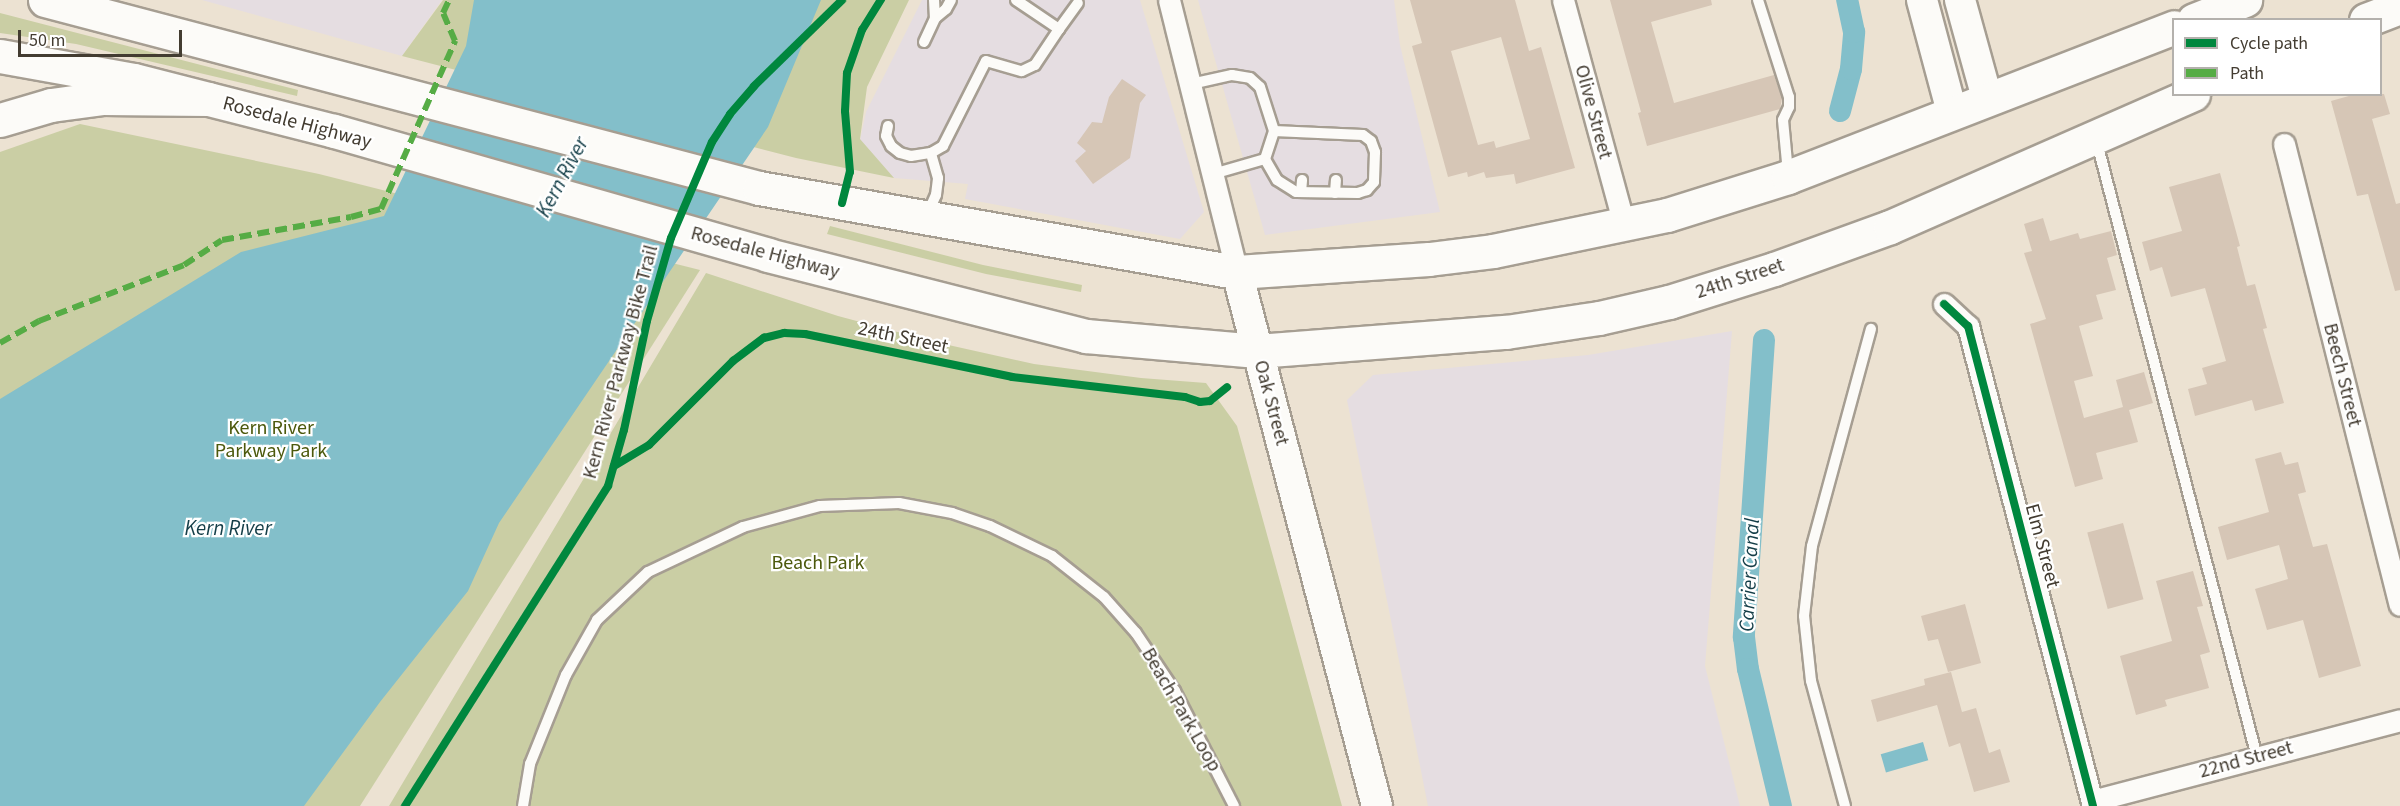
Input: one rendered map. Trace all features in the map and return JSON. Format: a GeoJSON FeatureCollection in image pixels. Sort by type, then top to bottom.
{"type":"FeatureCollection","features":[{"type":"Feature","properties":{"kind":"main road"},"geometry":{"type":"LineString","coordinates":[[45,0],[759,188],[1237,272],[1429,259],[1493,251],[1711,203],[1788,177],[2172,28]]}},
{"type":"Feature","properties":{"kind":"main road"},"geometry":{"type":"LineString","coordinates":[[1922,0],[1952,112]]}},
{"type":"Feature","properties":{"kind":"main road"},"geometry":{"type":"LineString","coordinates":[[1960,0],[1987,98]]}},
{"type":"Feature","properties":{"kind":"main road"},"geometry":{"type":"LineString","coordinates":[[2199,18],[2245,0]]}},
{"type":"Feature","properties":{"kind":"main road"},"geometry":{"type":"LineString","coordinates":[[2241,18],[2245,0]]}},
{"type":"Feature","properties":{"kind":"main road"},"geometry":{"type":"LineString","coordinates":[[2371,18],[2400,7]]}},
{"type":"Feature","properties":{"kind":"main road","name":"Rosedale Highway"},"geometry":{"type":"LineString","coordinates":[[0,56],[134,80],[334,131],[768,255],[1086,336],[1257,351]]}},
{"type":"Feature","properties":{"kind":"main road"},"geometry":{"type":"LineString","coordinates":[[2103,134],[2143,92],[2172,79]]}},
{"type":"Feature","properties":{"kind":"main road","name":"24th Street"},"geometry":{"type":"LineString","coordinates":[[1257,351],[1506,332],[1599,318],[1669,302],[1774,269],[1880,231],[2188,96]]}},
{"type":"Feature","properties":{"kind":"main road"},"geometry":{"type":"LineString","coordinates":[[0,120],[51,105],[102,98],[208,99]]}},
{"type":"Feature","properties":{"kind":"main road","name":"Oak Street"},"geometry":{"type":"LineString","coordinates":[[1237,272],[1377,806]]}},
{"type":"Feature","properties":{"kind":"street","name":"Oak Street"},"geometry":{"type":"LineString","coordinates":[[1169,0],[1237,272]]}},
{"type":"Feature","properties":{"kind":"street","name":"Olive Street"},"geometry":{"type":"LineString","coordinates":[[1563,0],[1623,224]]}},
{"type":"Feature","properties":{"kind":"street","name":"Beech Street"},"geometry":{"type":"LineString","coordinates":[[2284,144],[2400,605]]}},
{"type":"Feature","properties":{"kind":"street","name":"Elm Street"},"geometry":{"type":"LineString","coordinates":[[1944,304],[1968,326],[2093,803]]}},
{"type":"Feature","properties":{"kind":"street","name":"22nd Street"},"geometry":{"type":"LineString","coordinates":[[2093,803],[2400,720]]}},
{"type":"Feature","properties":{"kind":"lane"},"geometry":{"type":"LineString","coordinates":[[934,0],[935,18]]}},
{"type":"Feature","properties":{"kind":"lane"},"geometry":{"type":"LineString","coordinates":[[924,42],[935,18],[946,9],[951,0]]}},
{"type":"Feature","properties":{"kind":"lane"},"geometry":{"type":"LineString","coordinates":[[1016,0],[1059,29]]}},
{"type":"Feature","properties":{"kind":"lane"},"geometry":{"type":"LineString","coordinates":[[1758,0],[1789,98],[1789,107],[1783,120],[1788,177]]}},
{"type":"Feature","properties":{"kind":"lane"},"geometry":{"type":"LineString","coordinates":[[888,126],[886,136],[891,146],[900,153],[911,156],[932,153],[943,146],[986,61],[1022,71],[1035,65],[1077,1]]}},
{"type":"Feature","properties":{"kind":"lane"},"geometry":{"type":"LineString","coordinates":[[1191,84],[1232,75],[1250,78],[1260,87],[1274,131],[1265,159],[1277,180],[1296,192],[1358,193],[1367,190],[1374,182],[1375,152],[1371,141],[1363,135],[1339,134],[1305,138],[1274,131]]}},
{"type":"Feature","properties":{"kind":"lane"},"geometry":{"type":"LineString","coordinates":[[1338,146],[1339,134]]}},
{"type":"Feature","properties":{"kind":"lane"},"geometry":{"type":"LineString","coordinates":[[2103,134],[2258,757]]}},
{"type":"Feature","properties":{"kind":"lane"},"geometry":{"type":"LineString","coordinates":[[926,218],[937,192],[936,163],[932,153]]}},
{"type":"Feature","properties":{"kind":"lane"},"geometry":{"type":"LineString","coordinates":[[1213,174],[1265,159]]}},
{"type":"Feature","properties":{"kind":"lane"},"geometry":{"type":"LineString","coordinates":[[1301,192],[1302,180]]}},
{"type":"Feature","properties":{"kind":"lane"},"geometry":{"type":"LineString","coordinates":[[1335,193],[1336,180]]}},
{"type":"Feature","properties":{"kind":"lane"},"geometry":{"type":"LineString","coordinates":[[1845,806],[1811,681],[1804,615],[1812,546],[1871,329]]}},
{"type":"Feature","properties":{"kind":"lane","name":"Beach Park Loop"},"geometry":{"type":"LineString","coordinates":[[523,806],[530,764],[566,675],[597,620],[648,573],[743,527],[820,506],[899,503],[952,513],[990,526],[1052,556],[1104,597],[1136,633],[1175,692],[1234,806]]}},
{"type":"Feature","properties":{"kind":"shaded area"},"geometry":{"type":"Polygon","coordinates":[[[202,0],[442,0],[402,56],[202,0]]]}},
{"type":"Feature","properties":{"kind":"shaded area"},"geometry":{"type":"Polygon","coordinates":[[[922,0],[1140,0],[1204,212],[1180,239],[965,199],[968,184],[894,178],[860,140],[866,112],[922,0]]]}},
{"type":"Feature","properties":{"kind":"shaded area"},"geometry":{"type":"Polygon","coordinates":[[[1198,0],[1394,0],[1400,45],[1440,212],[1265,235],[1198,0]]]}},
{"type":"Feature","properties":{"kind":"shaded area"},"geometry":{"type":"Polygon","coordinates":[[[1732,331],[1705,666],[1740,806],[1428,806],[1347,400],[1373,375],[1588,355],[1732,331]]]}},
{"type":"Feature","properties":{"kind":"green space"},"geometry":{"type":"Polygon","coordinates":[[[443,0],[909,0],[867,87],[860,139],[894,178],[796,158],[402,56],[443,0]]]}},
{"type":"Feature","properties":{"kind":"green space"},"geometry":{"type":"Polygon","coordinates":[[[0,13],[298,90],[297,96],[76,44],[0,33],[0,13]]]}},
{"type":"Feature","properties":{"kind":"green space","name":"Kern River"},"geometry":{"type":"Polygon","coordinates":[[[80,124],[319,174],[700,270],[360,806],[0,806],[0,152],[80,124]]]}},
{"type":"Feature","properties":{"kind":"green space"},"geometry":{"type":"Polygon","coordinates":[[[830,226],[983,265],[1082,285],[1081,292],[986,274],[827,234],[830,226]]]}},
{"type":"Feature","properties":{"kind":"green space","name":"Beach Park"},"geometry":{"type":"Polygon","coordinates":[[[706,273],[838,316],[935,342],[1034,364],[1141,378],[1206,383],[1237,426],[1342,806],[389,806],[706,273]]]}},
{"type":"Feature","properties":{"kind":"water","name":"Kern River"},"geometry":{"type":"Polygon","coordinates":[[[474,0],[821,0],[768,127],[499,523],[468,591],[380,702],[304,806],[0,806],[0,399],[241,252],[384,216],[466,46],[474,0]]]}},
{"type":"Feature","properties":{"kind":"water"},"geometry":{"type":"Polygon","coordinates":[[[1923,742],[1928,760],[1886,772],[1881,754],[1923,742]]]}},
{"type":"Feature","properties":{"kind":"building"},"geometry":{"type":"Polygon","coordinates":[[[1410,0],[1515,0],[1529,51],[1541,47],[1575,168],[1516,184],[1514,174],[1486,178],[1484,172],[1468,177],[1467,172],[1448,177],[1412,46],[1422,43],[1410,0]],[[1501,37],[1451,51],[1478,145],[1494,141],[1496,148],[1530,139],[1501,37]]]}},
{"type":"Feature","properties":{"kind":"building"},"geometry":{"type":"Polygon","coordinates":[[[1610,0],[1711,0],[1712,5],[1651,22],[1674,103],[1774,75],[1782,98],[1780,109],[1647,146],[1638,113],[1641,112],[1610,0]]]}},
{"type":"Feature","properties":{"kind":"building"},"geometry":{"type":"Polygon","coordinates":[[[1122,79],[1146,95],[1140,103],[1130,158],[1093,184],[1075,161],[1086,151],[1077,143],[1092,122],[1102,123],[1109,97],[1122,79]]]}},
{"type":"Feature","properties":{"kind":"building"},"geometry":{"type":"Polygon","coordinates":[[[2384,94],[2390,114],[2372,119],[2396,204],[2400,203],[2400,290],[2395,291],[2368,194],[2357,196],[2331,101],[2349,96],[2382,96],[2384,94]]]}},
{"type":"Feature","properties":{"kind":"building"},"geometry":{"type":"Polygon","coordinates":[[[2220,173],[2240,246],[2237,247],[2247,286],[2255,284],[2267,328],[2263,329],[2284,403],[2255,411],[2252,400],[2195,416],[2188,389],[2207,384],[2202,368],[2226,361],[2205,288],[2171,297],[2162,267],[2150,271],[2142,242],[2182,231],[2169,187],[2220,173]]]}},
{"type":"Feature","properties":{"kind":"building"},"geometry":{"type":"Polygon","coordinates":[[[2043,218],[2050,241],[2078,233],[2080,239],[2111,231],[2117,255],[2107,258],[2116,290],[2096,295],[2103,319],[2079,326],[2093,376],[2074,381],[2084,418],[2123,407],[2116,380],[2144,372],[2153,403],[2129,410],[2138,442],[2096,453],[2103,479],[2075,487],[2030,324],[2046,319],[2024,253],[2032,251],[2024,224],[2043,218]]]}},
{"type":"Feature","properties":{"kind":"building"},"geometry":{"type":"Polygon","coordinates":[[[2281,452],[2285,465],[2298,462],[2306,492],[2298,494],[2313,547],[2327,544],[2361,666],[2319,678],[2303,620],[2267,630],[2255,589],[2288,579],[2279,545],[2227,560],[2218,527],[2269,512],[2255,459],[2281,452]]]}},
{"type":"Feature","properties":{"kind":"building"},"geometry":{"type":"Polygon","coordinates":[[[2123,523],[2143,599],[2108,609],[2087,533],[2123,523]]]}},
{"type":"Feature","properties":{"kind":"building"},"geometry":{"type":"Polygon","coordinates":[[[2193,571],[2203,606],[2197,607],[2210,652],[2200,655],[2209,688],[2165,700],[2167,706],[2136,715],[2120,656],[2172,641],[2156,581],[2193,571]]]}},
{"type":"Feature","properties":{"kind":"building"},"geometry":{"type":"Polygon","coordinates":[[[1965,604],[1981,663],[1948,672],[1938,639],[1928,641],[1921,616],[1965,604]]]}},
{"type":"Feature","properties":{"kind":"building"},"geometry":{"type":"Polygon","coordinates":[[[1951,672],[1962,712],[1976,708],[1989,753],[2000,749],[2010,782],[1974,792],[1960,743],[1949,747],[1937,705],[1877,722],[1871,700],[1925,685],[1924,679],[1951,672]]]}},
{"type":"Feature","properties":{"kind":"waterway","name":"Carrier Canal"},"geometry":{"type":"LineString","coordinates":[[1840,111],[1851,69],[1854,32],[1847,0]]}},
{"type":"Feature","properties":{"kind":"waterway","name":"Carrier Canal"},"geometry":{"type":"LineString","coordinates":[[1764,340],[1744,637],[1748,669],[1781,806]]}},
{"type":"Feature","properties":{"kind":"marked path"},"geometry":{"type":"LineString","coordinates":[[0,343],[39,321],[184,265],[222,240],[351,217],[381,209],[455,41],[443,13],[449,0]]}},
{"type":"Feature","properties":{"kind":"cycle path","name":"Kern River Parkway Bike Trail"},"geometry":{"type":"LineString","coordinates":[[405,806],[608,486],[624,430],[647,321],[671,238],[712,142],[730,114],[754,86],[842,0]]}},
{"type":"Feature","properties":{"kind":"cycle path"},"geometry":{"type":"LineString","coordinates":[[842,203],[850,172],[845,111],[847,73],[862,30],[881,0]]}},
{"type":"Feature","properties":{"kind":"cycle path"},"geometry":{"type":"LineString","coordinates":[[1944,304],[1968,326],[2093,806]]}},
{"type":"Feature","properties":{"kind":"cycle path","name":"Kern River Parkway Bike Trail"},"geometry":{"type":"LineString","coordinates":[[614,466],[649,445],[733,361],[764,338],[784,333],[805,334],[1012,377],[1185,397],[1200,402],[1210,401],[1227,387]]}},
{"type":"Feature","properties":{"kind":"park label","name":"Kern River Parkway Park"},"geometry":{"type":"Point","coordinates":[271,440]}}]}
